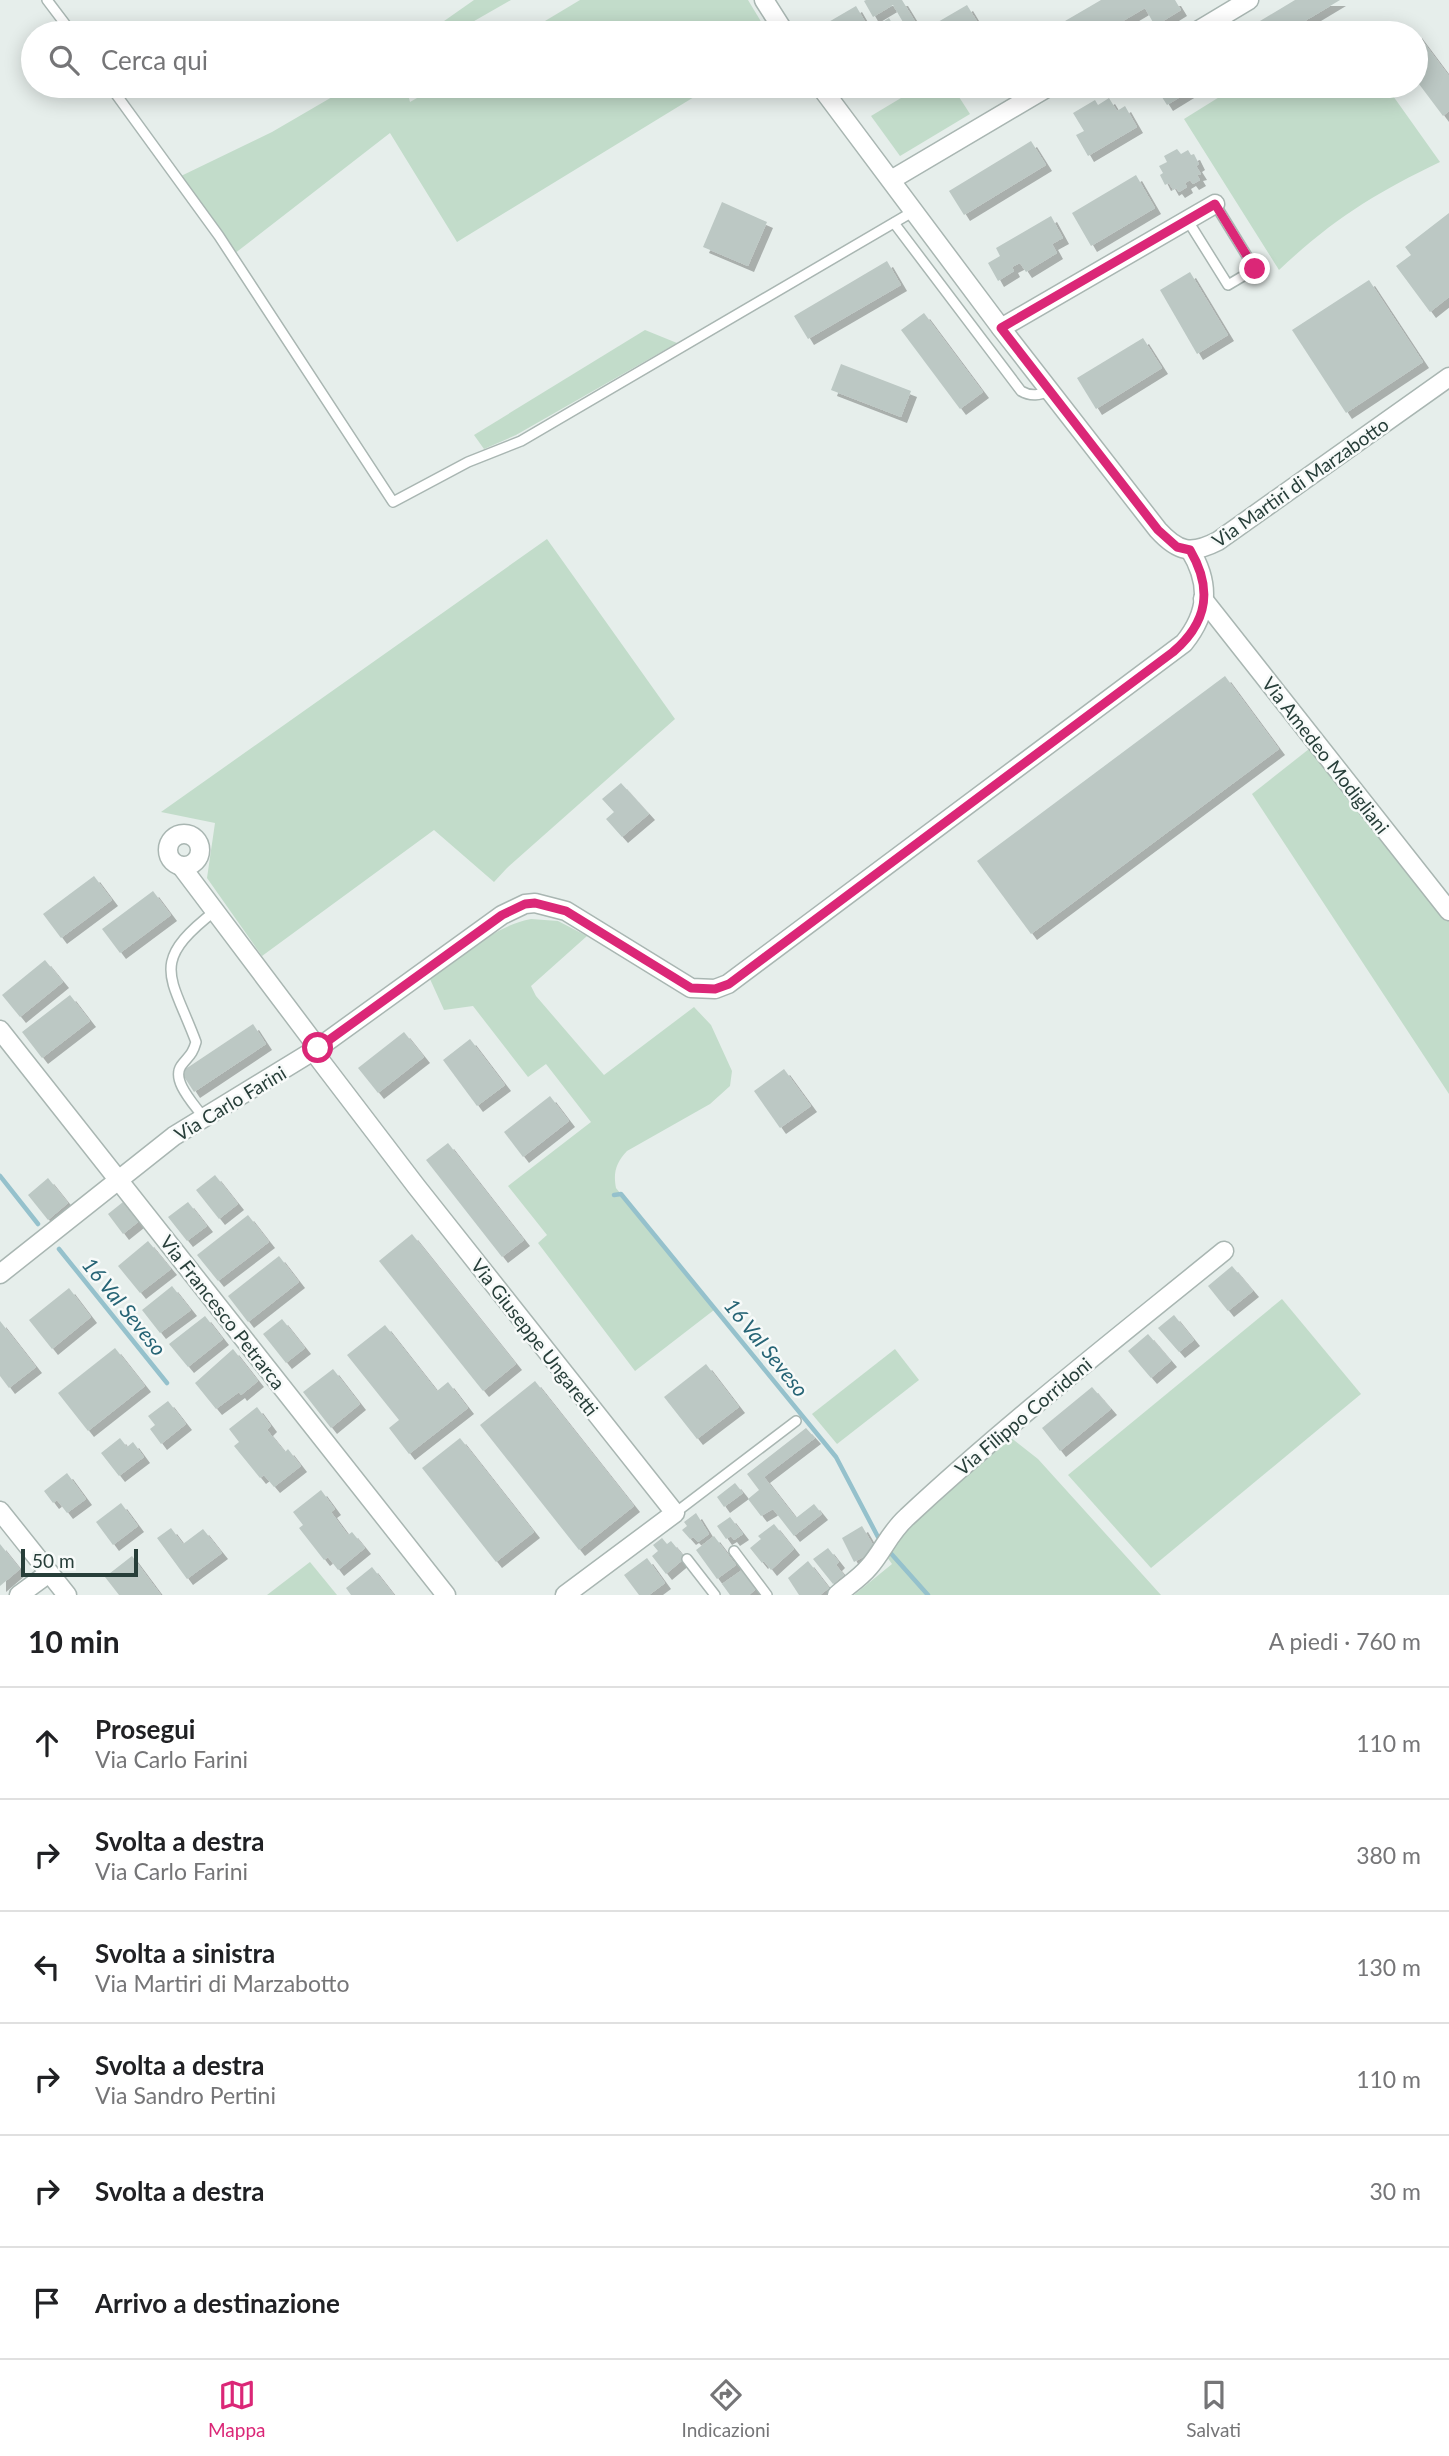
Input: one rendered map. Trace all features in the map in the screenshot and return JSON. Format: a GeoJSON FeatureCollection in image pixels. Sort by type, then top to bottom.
{"type":"FeatureCollection","features":[{"type":"Feature","properties":{"kind":"street"},"geometry":{"type":"LineString","coordinates":[[764,0],[777,21]]}},
{"type":"Feature","properties":{"kind":"street"},"geometry":{"type":"LineString","coordinates":[[1214,21],[1249,0]]}},
{"type":"Feature","properties":{"kind":"street","name":"Via Martiri di Marzabotto"},"geometry":{"type":"LineString","coordinates":[[829,98],[1001,328],[1163,536],[1177,547],[1190,550],[1218,541],[1449,377]]}},
{"type":"Feature","properties":{"kind":"street"},"geometry":{"type":"LineString","coordinates":[[891,180],[1030,98]]}},
{"type":"Feature","properties":{"kind":"street"},"geometry":{"type":"LineString","coordinates":[[1001,328],[1215,204]]}},
{"type":"Feature","properties":{"kind":"street","name":"Via Carlo Farini"},"geometry":{"type":"LineString","coordinates":[[0,1274],[174,1136],[316,1050],[502,915],[525,904],[543,904],[566,911],[691,988],[715,989],[729,984],[1173,652],[1192,633],[1202,612],[1202,575],[1190,550]]}},
{"type":"Feature","properties":{"kind":"street","name":"Via Amedeo Modigliani"},"geometry":{"type":"LineString","coordinates":[[1203,599],[1449,911]]}},
{"type":"Feature","properties":{"kind":"street","name":"Via Giuseppe Ungaretti"},"geometry":{"type":"LineString","coordinates":[[189,862],[203,895],[416,1186],[675,1513]]}},
{"type":"Feature","properties":{"kind":"street","name":"Via Francesco Petrarca"},"geometry":{"type":"LineString","coordinates":[[0,1030],[446,1595]]}},
{"type":"Feature","properties":{"kind":"street","name":"Via Filippo Corridoni"},"geometry":{"type":"LineString","coordinates":[[837,1595],[869,1567],[891,1532],[905,1518],[1015,1421],[1224,1251]]}},
{"type":"Feature","properties":{"kind":"street"},"geometry":{"type":"LineString","coordinates":[[0,1511],[67,1595]]}},
{"type":"Feature","properties":{"kind":"street"},"geometry":{"type":"LineString","coordinates":[[565,1595],[675,1513]]}},
{"type":"Feature","properties":{"kind":"street"},"geometry":{"type":"LineString","coordinates":[[19,1595],[49,1573]]}},
{"type":"Feature","properties":{"kind":"lane"},"geometry":{"type":"LineString","coordinates":[[47,0],[63,21]]}},
{"type":"Feature","properties":{"kind":"lane"},"geometry":{"type":"LineString","coordinates":[[119,98],[219,236],[393,502],[468,462],[521,441],[915,211]]}},
{"type":"Feature","properties":{"kind":"lane"},"geometry":{"type":"LineString","coordinates":[[1188,220],[1228,285],[1255,269],[1215,204]]}},
{"type":"Feature","properties":{"kind":"lane"},"geometry":{"type":"LineString","coordinates":[[894,223],[1021,391],[1027,395],[1051,391]]}},
{"type":"Feature","properties":{"kind":"lane"},"geometry":{"type":"LineString","coordinates":[[203,1117],[178,1076],[180,1068],[192,1056],[196,1042],[174,993],[169,969],[176,949],[188,934],[215,911]]}},
{"type":"Feature","properties":{"kind":"lane"},"geometry":{"type":"LineString","coordinates":[[675,1513],[796,1421]]}},
{"type":"Feature","properties":{"kind":"lane"},"geometry":{"type":"LineString","coordinates":[[734,1552],[767,1595]]}},
{"type":"Feature","properties":{"kind":"lane"},"geometry":{"type":"LineString","coordinates":[[687,1559],[715,1595]]}},
{"type":"Feature","properties":{"kind":"green space"},"geometry":{"type":"Polygon","coordinates":[[[474,0],[511,0],[474,21],[444,21],[474,0]]]}},
{"type":"Feature","properties":{"kind":"green space"},"geometry":{"type":"Polygon","coordinates":[[[580,0],[748,0],[761,21],[545,21],[580,0]]]}},
{"type":"Feature","properties":{"kind":"green space"},"geometry":{"type":"Polygon","coordinates":[[[330,98],[409,98],[410,102],[417,98],[692,98],[457,242],[390,133],[234,254],[181,176],[272,132],[330,98]]]}},
{"type":"Feature","properties":{"kind":"green space"},"geometry":{"type":"Polygon","coordinates":[[[901,98],[960,98],[970,114],[900,156],[871,116],[901,98]]]}},
{"type":"Feature","properties":{"kind":"green space"},"geometry":{"type":"Polygon","coordinates":[[[1218,98],[1395,98],[1440,162],[1355,209],[1317,236],[1279,270],[1184,119],[1218,98]]]}},
{"type":"Feature","properties":{"kind":"green space"},"geometry":{"type":"Polygon","coordinates":[[[645,330],[677,343],[516,435],[484,449],[474,435],[645,330]]]}},
{"type":"Feature","properties":{"kind":"green space"},"geometry":{"type":"Polygon","coordinates":[[[547,539],[675,719],[494,882],[434,830],[262,956],[207,878],[215,823],[161,812],[547,539]]]}},
{"type":"Feature","properties":{"kind":"green space"},"geometry":{"type":"Polygon","coordinates":[[[1309,749],[1449,920],[1449,1094],[1252,794],[1309,749]]]}},
{"type":"Feature","properties":{"kind":"green space"},"geometry":{"type":"Polygon","coordinates":[[[531,919],[558,921],[587,936],[531,986],[536,996],[604,1075],[694,1007],[711,1025],[732,1071],[730,1086],[710,1104],[627,1151],[616,1168],[616,1188],[714,1310],[635,1371],[538,1243],[547,1235],[508,1186],[591,1122],[546,1064],[528,1077],[473,1006],[444,1010],[430,979],[491,935],[531,919]]]}},
{"type":"Feature","properties":{"kind":"green space"},"geometry":{"type":"Polygon","coordinates":[[[1282,1299],[1361,1394],[1151,1568],[1068,1475],[1282,1299]]]}},
{"type":"Feature","properties":{"kind":"green space"},"geometry":{"type":"Polygon","coordinates":[[[895,1349],[919,1380],[837,1444],[812,1414],[895,1349]]]}},
{"type":"Feature","properties":{"kind":"green space"},"geometry":{"type":"Polygon","coordinates":[[[1010,1437],[1038,1459],[1161,1595],[854,1595],[892,1564],[887,1557],[905,1529],[1010,1437]]]}},
{"type":"Feature","properties":{"kind":"green space"},"geometry":{"type":"Polygon","coordinates":[[[310,1562],[337,1595],[267,1595],[310,1562]]]}},
{"type":"Feature","properties":{"kind":"building"},"geometry":{"type":"Polygon","coordinates":[[[902,0],[915,21],[902,21],[893,5],[873,17],[864,1],[902,0]]]}},
{"type":"Feature","properties":{"kind":"building"},"geometry":{"type":"Polygon","coordinates":[[[1101,0],[1175,0],[1181,10],[1163,21],[1152,21],[1145,8],[1123,21],[1065,21],[1101,0]]]}},
{"type":"Feature","properties":{"kind":"building"},"geometry":{"type":"Polygon","coordinates":[[[1295,0],[1340,0],[1305,21],[1260,21],[1295,0]]]}},
{"type":"Feature","properties":{"kind":"building"},"geometry":{"type":"Polygon","coordinates":[[[967,5],[977,21],[940,21],[967,5]]]}},
{"type":"Feature","properties":{"kind":"building"},"geometry":{"type":"Polygon","coordinates":[[[856,6],[865,21],[830,21],[856,6]]]}},
{"type":"Feature","properties":{"kind":"building"},"geometry":{"type":"Polygon","coordinates":[[[1428,48],[1449,76],[1449,111],[1443,116],[1428,96],[1428,48]]]}},
{"type":"Feature","properties":{"kind":"building"},"geometry":{"type":"Polygon","coordinates":[[[1109,98],[1117,111],[1125,106],[1137,127],[1088,156],[1076,135],[1084,131],[1073,113],[1095,100],[1098,105],[1109,98]]]}},
{"type":"Feature","properties":{"kind":"building"},"geometry":{"type":"Polygon","coordinates":[[[1163,98],[1178,98],[1167,105],[1163,98]]]}},
{"type":"Feature","properties":{"kind":"building"},"geometry":{"type":"Polygon","coordinates":[[[1031,141],[1046,165],[964,215],[949,191],[1031,141]]]}},
{"type":"Feature","properties":{"kind":"building"},"geometry":{"type":"Polygon","coordinates":[[[1177,149],[1181,154],[1188,150],[1191,155],[1194,154],[1201,174],[1197,175],[1200,180],[1193,184],[1190,180],[1185,183],[1187,187],[1179,192],[1176,188],[1173,190],[1169,183],[1165,185],[1159,166],[1167,162],[1164,156],[1177,149]]]}},
{"type":"Feature","properties":{"kind":"building"},"geometry":{"type":"Polygon","coordinates":[[[1136,175],[1155,208],[1091,246],[1072,213],[1136,175]]]}},
{"type":"Feature","properties":{"kind":"building"},"geometry":{"type":"Polygon","coordinates":[[[722,202],[767,222],[748,266],[703,247],[722,202]]]}},
{"type":"Feature","properties":{"kind":"building"},"geometry":{"type":"Polygon","coordinates":[[[1449,213],[1449,297],[1430,312],[1396,266],[1411,255],[1405,247],[1449,213]]]}},
{"type":"Feature","properties":{"kind":"building"},"geometry":{"type":"Polygon","coordinates":[[[1051,216],[1063,238],[1052,244],[1057,253],[1026,272],[1020,263],[1012,267],[1014,271],[998,281],[988,263],[1000,256],[996,248],[1051,216]]]}},
{"type":"Feature","properties":{"kind":"building"},"geometry":{"type":"Polygon","coordinates":[[[887,261],[901,285],[808,339],[794,316],[887,261]]]}},
{"type":"Feature","properties":{"kind":"building"},"geometry":{"type":"Polygon","coordinates":[[[1190,272],[1228,335],[1197,354],[1160,290],[1190,272]]]}},
{"type":"Feature","properties":{"kind":"building"},"geometry":{"type":"Polygon","coordinates":[[[1369,280],[1423,362],[1346,413],[1292,330],[1369,280]]]}},
{"type":"Feature","properties":{"kind":"building"},"geometry":{"type":"Polygon","coordinates":[[[924,313],[983,392],[960,409],[901,330],[924,313]]]}},
{"type":"Feature","properties":{"kind":"building"},"geometry":{"type":"Polygon","coordinates":[[[1143,338],[1162,368],[1096,409],[1077,378],[1143,338]]]}},
{"type":"Feature","properties":{"kind":"building"},"geometry":{"type":"Polygon","coordinates":[[[841,364],[911,391],[901,417],[831,390],[841,364]]]}},
{"type":"Feature","properties":{"kind":"building"},"geometry":{"type":"Polygon","coordinates":[[[1225,676],[1279,749],[1031,934],[977,861],[1225,676]]]}},
{"type":"Feature","properties":{"kind":"building"},"geometry":{"type":"Polygon","coordinates":[[[621,783],[649,814],[622,837],[606,819],[614,812],[602,799],[621,783]]]}},
{"type":"Feature","properties":{"kind":"building"},"geometry":{"type":"Polygon","coordinates":[[[94,876],[112,900],[61,938],[43,914],[94,876]]]}},
{"type":"Feature","properties":{"kind":"building"},"geometry":{"type":"Polygon","coordinates":[[[153,891],[171,915],[120,953],[102,929],[153,891]]]}},
{"type":"Feature","properties":{"kind":"building"},"geometry":{"type":"Polygon","coordinates":[[[45,960],[63,982],[20,1017],[2,995],[45,960]]]}},
{"type":"Feature","properties":{"kind":"building"},"geometry":{"type":"Polygon","coordinates":[[[70,995],[90,1021],[42,1058],[22,1032],[70,995]]]}},
{"type":"Feature","properties":{"kind":"building"},"geometry":{"type":"Polygon","coordinates":[[[253,1024],[266,1044],[194,1092],[181,1072],[253,1024]]]}},
{"type":"Feature","properties":{"kind":"building"},"geometry":{"type":"Polygon","coordinates":[[[404,1032],[424,1057],[378,1093],[358,1068],[404,1032]]]}},
{"type":"Feature","properties":{"kind":"building"},"geometry":{"type":"Polygon","coordinates":[[[470,1039],[505,1085],[477,1106],[443,1060],[470,1039]]]}},
{"type":"Feature","properties":{"kind":"building"},"geometry":{"type":"Polygon","coordinates":[[[784,1069],[811,1106],[780,1128],[754,1091],[784,1069]]]}},
{"type":"Feature","properties":{"kind":"building"},"geometry":{"type":"Polygon","coordinates":[[[550,1096],[569,1121],[523,1157],[504,1132],[550,1096]]]}},
{"type":"Feature","properties":{"kind":"building"},"geometry":{"type":"Polygon","coordinates":[[[448,1143],[524,1240],[502,1257],[426,1160],[448,1143]]]}},
{"type":"Feature","properties":{"kind":"building"},"geometry":{"type":"Polygon","coordinates":[[[215,1175],[238,1204],[219,1219],[196,1190],[215,1175]]]}},
{"type":"Feature","properties":{"kind":"building"},"geometry":{"type":"Polygon","coordinates":[[[48,1178],[68,1203],[48,1220],[28,1195],[48,1178]]]}},
{"type":"Feature","properties":{"kind":"building"},"geometry":{"type":"Polygon","coordinates":[[[123,1202],[138,1222],[123,1234],[108,1214],[123,1202]]]}},
{"type":"Feature","properties":{"kind":"building"},"geometry":{"type":"Polygon","coordinates":[[[188,1202],[207,1226],[187,1241],[168,1217],[188,1202]]]}},
{"type":"Feature","properties":{"kind":"building"},"geometry":{"type":"Polygon","coordinates":[[[248,1215],[269,1242],[218,1281],[197,1255],[248,1215]]]}},
{"type":"Feature","properties":{"kind":"building"},"geometry":{"type":"Polygon","coordinates":[[[412,1234],[516,1364],[483,1391],[379,1261],[412,1234]]]}},
{"type":"Feature","properties":{"kind":"building"},"geometry":{"type":"Polygon","coordinates":[[[148,1241],[171,1269],[140,1293],[118,1266],[148,1241]]]}},
{"type":"Feature","properties":{"kind":"building"},"geometry":{"type":"Polygon","coordinates":[[[279,1256],[299,1282],[248,1322],[228,1296],[279,1256]]]}},
{"type":"Feature","properties":{"kind":"building"},"geometry":{"type":"Polygon","coordinates":[[[1232,1266],[1253,1291],[1228,1311],[1208,1286],[1232,1266]]]}},
{"type":"Feature","properties":{"kind":"building"},"geometry":{"type":"Polygon","coordinates":[[[172,1286],[191,1310],[160,1333],[142,1310],[172,1286]]]}},
{"type":"Feature","properties":{"kind":"building"},"geometry":{"type":"Polygon","coordinates":[[[69,1288],[91,1317],[52,1349],[29,1320],[69,1288]]]}},
{"type":"Feature","properties":{"kind":"building"},"geometry":{"type":"Polygon","coordinates":[[[1174,1315],[1194,1340],[1179,1352],[1158,1328],[1174,1315]]]}},
{"type":"Feature","properties":{"kind":"building"},"geometry":{"type":"Polygon","coordinates":[[[205,1316],[223,1339],[188,1367],[169,1344],[205,1316]]]}},
{"type":"Feature","properties":{"kind":"building"},"geometry":{"type":"Polygon","coordinates":[[[282,1319],[305,1348],[286,1363],[263,1334],[282,1319]]]}},
{"type":"Feature","properties":{"kind":"building"},"geometry":{"type":"Polygon","coordinates":[[[0,1321],[36,1367],[9,1388],[0,1376],[0,1321]]]}},
{"type":"Feature","properties":{"kind":"building"},"geometry":{"type":"Polygon","coordinates":[[[385,1325],[437,1391],[448,1382],[468,1408],[409,1454],[389,1428],[399,1420],[347,1355],[385,1325]]]}},
{"type":"Feature","properties":{"kind":"building"},"geometry":{"type":"Polygon","coordinates":[[[1148,1334],[1171,1361],[1151,1378],[1128,1351],[1148,1334]]]}},
{"type":"Feature","properties":{"kind":"building"},"geometry":{"type":"Polygon","coordinates":[[[115,1348],[145,1386],[88,1431],[58,1393],[115,1348]]]}},
{"type":"Feature","properties":{"kind":"building"},"geometry":{"type":"Polygon","coordinates":[[[233,1349],[258,1381],[241,1395],[239,1392],[216,1409],[195,1383],[233,1349]]]}},
{"type":"Feature","properties":{"kind":"building"},"geometry":{"type":"Polygon","coordinates":[[[706,1364],[739,1407],[697,1439],[664,1397],[706,1364]]]}},
{"type":"Feature","properties":{"kind":"building"},"geometry":{"type":"Polygon","coordinates":[[[333,1369],[360,1404],[331,1428],[303,1392],[333,1369]]]}},
{"type":"Feature","properties":{"kind":"building"},"geometry":{"type":"Polygon","coordinates":[[[535,1381],[634,1506],[579,1550],[480,1425],[535,1381]]]}},
{"type":"Feature","properties":{"kind":"building"},"geometry":{"type":"Polygon","coordinates":[[[1092,1387],[1111,1409],[1060,1451],[1042,1428],[1092,1387]]]}},
{"type":"Feature","properties":{"kind":"building"},"geometry":{"type":"Polygon","coordinates":[[[168,1401],[186,1424],[161,1444],[150,1429],[155,1425],[148,1416],[168,1401]]]}},
{"type":"Feature","properties":{"kind":"building"},"geometry":{"type":"Polygon","coordinates":[[[257,1407],[271,1426],[267,1430],[285,1452],[288,1449],[301,1466],[274,1487],[264,1475],[260,1478],[234,1446],[239,1442],[229,1429],[257,1407]]]}},
{"type":"Feature","properties":{"kind":"building"},"geometry":{"type":"Polygon","coordinates":[[[806,1428],[815,1438],[764,1477],[796,1518],[814,1504],[822,1514],[794,1536],[773,1509],[761,1516],[748,1499],[759,1490],[747,1474],[806,1428]]]}},
{"type":"Feature","properties":{"kind":"building"},"geometry":{"type":"Polygon","coordinates":[[[120,1438],[127,1447],[133,1442],[144,1457],[119,1476],[101,1453],[120,1438]]]}},
{"type":"Feature","properties":{"kind":"building"},"geometry":{"type":"Polygon","coordinates":[[[460,1438],[534,1532],[496,1562],[422,1468],[460,1438]]]}},
{"type":"Feature","properties":{"kind":"building"},"geometry":{"type":"Polygon","coordinates":[[[67,1473],[86,1499],[67,1513],[57,1500],[53,1503],[44,1491],[67,1473]]]}},
{"type":"Feature","properties":{"kind":"building"},"geometry":{"type":"Polygon","coordinates":[[[735,1483],[743,1493],[724,1507],[717,1497],[735,1483]]]}},
{"type":"Feature","properties":{"kind":"building"},"geometry":{"type":"Polygon","coordinates":[[[321,1490],[335,1509],[331,1512],[348,1535],[352,1532],[365,1548],[338,1570],[328,1557],[324,1560],[299,1528],[303,1525],[293,1512],[321,1490]]]}},
{"type":"Feature","properties":{"kind":"building"},"geometry":{"type":"Polygon","coordinates":[[[121,1503],[138,1526],[113,1545],[96,1522],[121,1503]]]}},
{"type":"Feature","properties":{"kind":"building"},"geometry":{"type":"Polygon","coordinates":[[[696,1513],[709,1534],[698,1542],[693,1537],[690,1539],[682,1530],[687,1526],[684,1522],[696,1513]]]}},
{"type":"Feature","properties":{"kind":"building"},"geometry":{"type":"Polygon","coordinates":[[[730,1517],[743,1534],[734,1540],[731,1536],[726,1539],[717,1526],[730,1517]]]}},
{"type":"Feature","properties":{"kind":"building"},"geometry":{"type":"Polygon","coordinates":[[[774,1524],[794,1549],[771,1570],[750,1548],[761,1539],[758,1536],[774,1524]]]}},
{"type":"Feature","properties":{"kind":"building"},"geometry":{"type":"Polygon","coordinates":[[[862,1526],[876,1550],[854,1562],[842,1538],[862,1526]]]}},
{"type":"Feature","properties":{"kind":"building"},"geometry":{"type":"Polygon","coordinates":[[[171,1528],[183,1544],[203,1529],[222,1553],[187,1579],[157,1538],[171,1528]]]}},
{"type":"Feature","properties":{"kind":"building"},"geometry":{"type":"Polygon","coordinates":[[[714,1536],[736,1565],[717,1579],[696,1550],[714,1536]]]}},
{"type":"Feature","properties":{"kind":"building"},"geometry":{"type":"Polygon","coordinates":[[[662,1538],[667,1544],[671,1541],[685,1558],[666,1574],[652,1556],[658,1551],[653,1545],[662,1538]]]}},
{"type":"Feature","properties":{"kind":"building"},"geometry":{"type":"Polygon","coordinates":[[[0,1544],[20,1569],[0,1586],[0,1544]]]}},
{"type":"Feature","properties":{"kind":"building"},"geometry":{"type":"Polygon","coordinates":[[[828,1548],[839,1562],[836,1565],[844,1575],[833,1584],[813,1559],[828,1548]]]}},
{"type":"Feature","properties":{"kind":"building"},"geometry":{"type":"Polygon","coordinates":[[[132,1556],[161,1595],[119,1595],[105,1577],[132,1556]]]}},
{"type":"Feature","properties":{"kind":"building"},"geometry":{"type":"Polygon","coordinates":[[[647,1558],[665,1583],[649,1595],[639,1595],[624,1575],[647,1558]]]}},
{"type":"Feature","properties":{"kind":"building"},"geometry":{"type":"Polygon","coordinates":[[[808,1561],[829,1588],[820,1595],[799,1595],[788,1578],[808,1561]]]}},
{"type":"Feature","properties":{"kind":"building"},"geometry":{"type":"Polygon","coordinates":[[[372,1567],[394,1595],[351,1595],[346,1588],[372,1567]]]}},
{"type":"Feature","properties":{"kind":"building"},"geometry":{"type":"Polygon","coordinates":[[[742,1570],[756,1589],[749,1595],[730,1595],[722,1584],[742,1570]]]}},
{"type":"Feature","properties":{"kind":"waterway","name":"16 Val Seveso"},"geometry":{"type":"LineString","coordinates":[[0,1176],[38,1224]]}},
{"type":"Feature","properties":{"kind":"waterway","name":"16 Val Seveso"},"geometry":{"type":"LineString","coordinates":[[614,1195],[621,1194],[836,1457],[878,1537]]}},
{"type":"Feature","properties":{"kind":"waterway","name":"16 Val Seveso"},"geometry":{"type":"LineString","coordinates":[[59,1249],[167,1383]]}},
{"type":"Feature","properties":{"kind":"waterway","name":"16 Val Seveso"},"geometry":{"type":"LineString","coordinates":[[887,1549],[928,1595]]}},
{"type":"Feature","properties":{"kind":"route"},"geometry":{"type":"LineString","coordinates":[[318,1048],[460,944],[502,915],[525,904],[543,904],[566,911],[691,988],[715,989],[729,984],[1184,643],[1202,612],[1205,587],[1197,561],[1190,550],[1177,547],[1158,530],[1001,328],[1215,204],[1255,269]]}}]}
